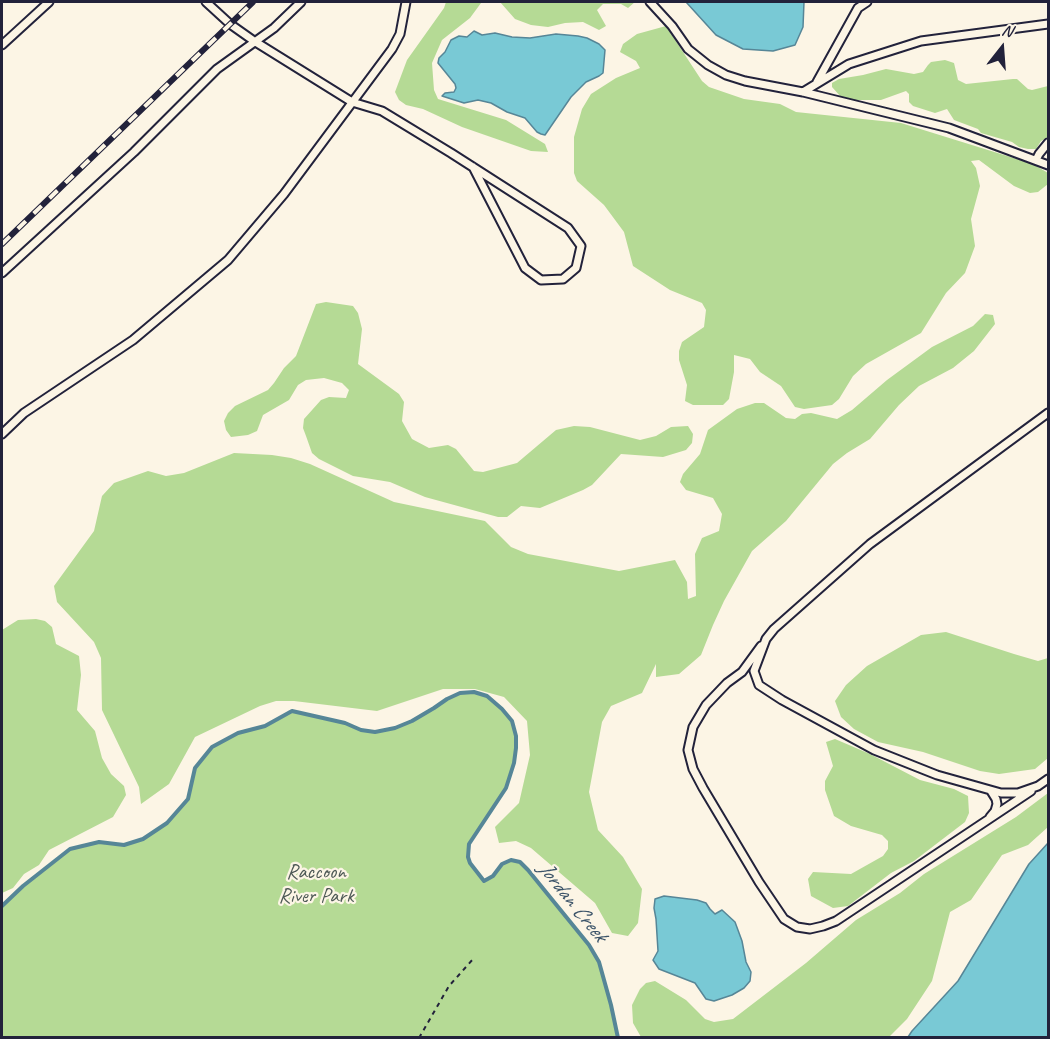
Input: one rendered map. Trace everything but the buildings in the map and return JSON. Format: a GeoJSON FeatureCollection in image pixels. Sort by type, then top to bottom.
{"type":"FeatureCollection","features":[{"type":"Feature","properties":{"kind":"lane"},"geometry":{"type":"LineString","coordinates":[[2,45],[49,2]]}},
{"type":"Feature","properties":{"kind":"lane"},"geometry":{"type":"LineString","coordinates":[[206,2],[230,24],[254,41],[352,102],[382,111],[473,167],[568,228],[581,246],[576,268],[563,279],[541,280],[525,268],[473,167]]}},
{"type":"Feature","properties":{"kind":"lane"},"geometry":{"type":"LineString","coordinates":[[2,273],[134,152],[217,69],[274,28],[301,2]]}},
{"type":"Feature","properties":{"kind":"lane"},"geometry":{"type":"LineString","coordinates":[[292,11],[307,2]]}},
{"type":"Feature","properties":{"kind":"lane"},"geometry":{"type":"LineString","coordinates":[[2,434],[24,413],[133,340],[228,260],[284,194],[392,49],[400,34],[406,2]]}},
{"type":"Feature","properties":{"kind":"lane"},"geometry":{"type":"LineString","coordinates":[[650,2],[672,26],[688,49],[726,75],[949,128],[1048,165]]}},
{"type":"Feature","properties":{"kind":"lane"},"geometry":{"type":"LineString","coordinates":[[816,84],[858,8],[867,2]]}},
{"type":"Feature","properties":{"kind":"lane"},"geometry":{"type":"LineString","coordinates":[[803,92],[849,64],[921,41],[1048,24]]}},
{"type":"Feature","properties":{"kind":"lane"},"geometry":{"type":"LineString","coordinates":[[1036,160],[1048,143]]}},
{"type":"Feature","properties":{"kind":"lane"},"geometry":{"type":"LineString","coordinates":[[1048,413],[870,544],[784,620],[766,639],[742,672],[727,683],[706,705],[693,727],[688,750],[693,768],[703,788],[759,882],[784,919],[797,927],[810,929],[823,927],[836,921],[1048,779]]}},
{"type":"Feature","properties":{"kind":"lane"},"geometry":{"type":"LineString","coordinates":[[766,639],[754,671],[759,684],[823,724],[874,750],[937,775],[991,791],[1012,794],[1038,786]]}},
{"type":"Feature","properties":{"kind":"lane"},"geometry":{"type":"LineString","coordinates":[[986,821],[995,811],[997,804],[991,791]]}},
{"type":"Feature","properties":{"kind":"path"},"geometry":{"type":"LineString","coordinates":[[419,1038],[449,986],[474,957]]}},
{"type":"Feature","properties":{"kind":"green space"},"geometry":{"type":"Polygon","coordinates":[[[446,2],[484,2],[470,18],[442,40],[432,63],[434,90],[438,99],[506,120],[545,144],[548,152],[531,151],[462,127],[423,109],[406,105],[399,100],[395,92],[407,60],[446,2]]]}},
{"type":"Feature","properties":{"kind":"green space"},"geometry":{"type":"Polygon","coordinates":[[[500,2],[635,2],[628,8],[621,4],[603,4],[597,10],[606,26],[599,30],[583,22],[548,27],[531,25],[515,19],[500,2]]]}},
{"type":"Feature","properties":{"kind":"green space"},"geometry":{"type":"Polygon","coordinates":[[[666,26],[702,81],[709,87],[744,99],[780,104],[796,112],[901,123],[1033,164],[1048,173],[1048,184],[1038,192],[1030,193],[1014,186],[979,160],[971,161],[976,168],[980,186],[971,219],[975,246],[965,273],[946,293],[921,333],[866,364],[853,376],[839,399],[832,405],[804,409],[795,407],[781,386],[760,372],[750,359],[734,355],[734,372],[729,399],[723,405],[693,405],[685,401],[687,385],[679,360],[679,351],[682,342],[704,327],[706,310],[702,303],[670,290],[633,266],[624,232],[604,205],[577,181],[574,173],[574,137],[582,109],[591,94],[616,78],[640,68],[636,61],[620,52],[623,44],[637,34],[666,26]]]}},
{"type":"Feature","properties":{"kind":"green space"},"geometry":{"type":"Polygon","coordinates":[[[945,60],[954,63],[958,80],[966,84],[1017,79],[1032,90],[1048,86],[1048,137],[1041,141],[1036,149],[1019,147],[1012,142],[981,133],[978,129],[954,120],[947,109],[935,113],[913,106],[909,102],[909,94],[906,91],[881,100],[849,100],[841,97],[832,87],[832,83],[839,79],[886,69],[914,74],[923,72],[931,62],[945,60]]]}},
{"type":"Feature","properties":{"kind":"green space"},"geometry":{"type":"Polygon","coordinates":[[[326,302],[353,306],[358,313],[362,329],[358,364],[399,394],[404,402],[402,421],[412,439],[429,448],[448,445],[456,449],[474,471],[483,472],[517,463],[556,430],[574,426],[590,427],[640,440],[656,436],[671,427],[688,426],[693,434],[692,443],[686,450],[663,457],[621,454],[592,485],[583,490],[540,508],[521,506],[507,517],[498,517],[425,497],[390,482],[353,476],[319,459],[312,453],[303,428],[304,419],[321,400],[329,397],[346,398],[349,390],[342,383],[324,378],[306,380],[298,385],[289,400],[263,415],[257,431],[248,435],[231,437],[224,421],[228,413],[235,406],[268,390],[296,356],[316,304],[326,302]]]}},
{"type":"Feature","properties":{"kind":"green space"},"geometry":{"type":"Polygon","coordinates":[[[985,314],[993,315],[995,324],[974,351],[953,368],[919,386],[870,439],[833,464],[786,521],[752,551],[724,601],[701,655],[679,674],[656,677],[656,664],[642,693],[611,706],[602,722],[589,792],[598,830],[623,857],[642,889],[638,923],[628,936],[612,933],[595,903],[531,848],[516,841],[499,843],[495,827],[519,803],[530,755],[527,721],[504,697],[475,689],[443,689],[377,711],[294,701],[276,701],[260,706],[195,737],[169,784],[141,804],[139,787],[102,710],[101,658],[94,642],[57,602],[54,586],[94,531],[102,496],[114,483],[148,471],[166,476],[184,473],[234,453],[291,458],[310,464],[394,502],[485,521],[511,547],[528,554],[619,571],[675,560],[687,582],[688,599],[696,596],[695,554],[702,538],[719,531],[722,514],[713,498],[686,490],[680,482],[683,474],[700,454],[708,430],[737,409],[755,403],[764,403],[786,418],[795,419],[802,414],[811,413],[837,419],[852,410],[887,380],[932,347],[973,326],[985,314]]]}},
{"type":"Feature","properties":{"kind":"green space"},"geometry":{"type":"Polygon","coordinates":[[[18,620],[45,621],[52,627],[56,644],[79,656],[81,675],[77,710],[95,731],[102,758],[111,774],[124,786],[126,795],[113,817],[49,850],[39,865],[24,874],[13,888],[2,893],[2,630],[18,620]]]}},
{"type":"Feature","properties":{"kind":"green space"},"geometry":{"type":"Polygon","coordinates":[[[946,632],[1038,661],[1048,658],[1048,758],[1035,769],[999,774],[980,771],[923,752],[878,742],[854,729],[841,717],[835,701],[846,685],[867,666],[921,635],[946,632]]]}},
{"type":"Feature","properties":{"kind":"green space","name":"Raccoon River Park"},"geometry":{"type":"Polygon","coordinates":[[[474,692],[487,696],[512,721],[516,748],[506,788],[469,844],[470,863],[484,881],[493,876],[502,864],[511,860],[520,862],[528,870],[589,945],[599,962],[618,1037],[2,1037],[2,906],[23,886],[70,849],[99,842],[124,845],[144,839],[167,823],[188,799],[195,768],[212,747],[238,733],[265,726],[292,711],[375,732],[395,728],[412,721],[460,693],[474,692]]]}},
{"type":"Feature","properties":{"kind":"green space"},"geometry":{"type":"Polygon","coordinates":[[[835,739],[920,780],[954,789],[968,796],[969,813],[965,822],[914,861],[891,873],[848,906],[833,908],[811,896],[808,879],[813,872],[851,874],[883,856],[888,849],[888,841],[882,835],[851,826],[834,816],[825,790],[825,781],[833,766],[826,742],[835,739]]]}},
{"type":"Feature","properties":{"kind":"green space"},"geometry":{"type":"Polygon","coordinates":[[[1048,793],[1048,827],[1028,845],[1002,855],[971,900],[950,912],[932,981],[907,1019],[889,1037],[641,1037],[633,1023],[632,1005],[640,989],[646,983],[655,981],[686,1000],[705,1019],[714,1022],[733,1019],[806,963],[856,920],[900,893],[924,874],[1016,817],[1048,793]]]}},
{"type":"Feature","properties":{"kind":"water"},"geometry":{"type":"Polygon","coordinates":[[[686,2],[804,2],[803,27],[795,45],[773,51],[743,49],[716,35],[686,2]]]}},
{"type":"Feature","properties":{"kind":"water"},"geometry":{"type":"Polygon","coordinates":[[[474,31],[482,35],[495,33],[512,37],[530,38],[556,34],[587,38],[605,50],[603,73],[586,82],[571,97],[545,135],[541,134],[525,118],[491,103],[478,100],[464,103],[442,96],[445,93],[454,92],[456,88],[438,63],[439,58],[451,40],[459,36],[467,37],[474,31]]]}},
{"type":"Feature","properties":{"kind":"water"},"geometry":{"type":"Polygon","coordinates":[[[1048,843],[1048,1037],[908,1037],[958,981],[1029,864],[1048,843]]]}},
{"type":"Feature","properties":{"kind":"water"},"geometry":{"type":"Polygon","coordinates":[[[664,896],[706,903],[715,914],[722,910],[735,922],[751,972],[750,981],[744,988],[714,1001],[706,999],[695,983],[659,969],[653,960],[658,951],[654,908],[655,899],[664,896]]]}},
{"type":"Feature","properties":{"kind":"waterway","name":"Jordan Creek"},"geometry":{"type":"LineString","coordinates":[[2,906],[23,886],[70,849],[99,842],[124,845],[143,839],[167,823],[188,799],[195,768],[212,747],[238,733],[265,726],[292,711],[375,732],[395,728],[412,721],[460,693],[474,692],[487,696],[512,721],[516,748],[506,788],[469,844],[470,863],[484,881],[493,876],[502,864],[511,860],[520,862],[528,870],[589,945],[599,962],[618,1038]]}},
{"type":"Feature","properties":{"kind":"railway"},"geometry":{"type":"LineString","coordinates":[[2,244],[253,2]]}}]}
